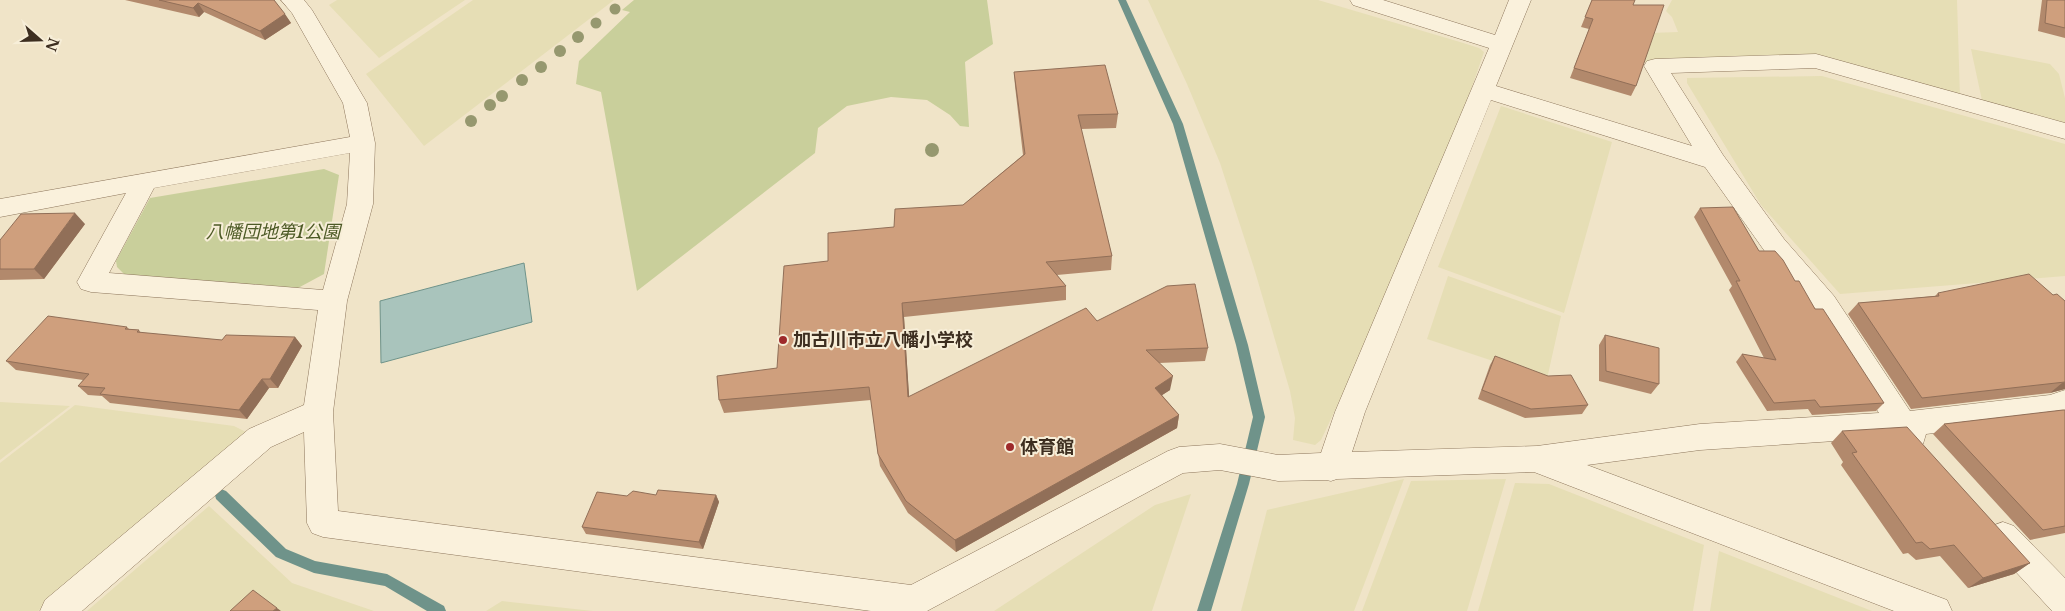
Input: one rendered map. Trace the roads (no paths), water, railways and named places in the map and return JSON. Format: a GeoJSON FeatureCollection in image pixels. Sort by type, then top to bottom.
{"type":"FeatureCollection","features":[{"type":"Feature","properties":{"kind":"street"},"geometry":{"type":"LineString","coordinates":[[1361,0],[1501,44]]}},
{"type":"Feature","properties":{"kind":"street"},"geometry":{"type":"LineString","coordinates":[[1331,468],[1350,412],[1485,90],[1501,44],[1520,0]]}},
{"type":"Feature","properties":{"kind":"street"},"geometry":{"type":"LineString","coordinates":[[303,3],[355,103],[363,144],[360,204],[333,301],[318,412],[323,523],[913,602],[1179,460],[1220,458],[1278,468],[1331,468],[1536,460],[1700,437],[1902,424],[2050,407],[2065,402]]}},
{"type":"Feature","properties":{"kind":"street"},"geometry":{"type":"LineString","coordinates":[[1926,452],[1902,424],[1824,303],[1775,246],[1714,160],[1655,66],[1816,61],[2065,131]]}},
{"type":"Feature","properties":{"kind":"street"},"geometry":{"type":"LineString","coordinates":[[1485,90],[1714,160]]}},
{"type":"Feature","properties":{"kind":"street"},"geometry":{"type":"LineString","coordinates":[[0,208],[363,144]]}},
{"type":"Feature","properties":{"kind":"street"},"geometry":{"type":"LineString","coordinates":[[145,181],[91,282],[333,301]]}},
{"type":"Feature","properties":{"kind":"street"},"geometry":{"type":"LineString","coordinates":[[56,611],[260,438],[318,412]]}},
{"type":"Feature","properties":{"kind":"street"},"geometry":{"type":"LineString","coordinates":[[1536,460],[1935,611]]}},
{"type":"Feature","properties":{"kind":"street"},"geometry":{"type":"LineString","coordinates":[[1988,521],[2065,601]]}},
{"type":"Feature","properties":{"kind":"water"},"geometry":{"type":"Polygon","coordinates":[[[524,263],[532,322],[381,363],[380,301],[524,263]]]}},
{"type":"Feature","properties":{"kind":"waterway"},"geometry":{"type":"LineString","coordinates":[[1122,0],[1178,124],[1242,345],[1259,417],[1243,484],[1204,611]]}},
{"type":"Feature","properties":{"kind":"waterway"},"geometry":{"type":"LineString","coordinates":[[221,495],[281,553],[314,567],[387,580],[439,611]]}},
{"type":"Feature","properties":{"kind":"place","name":"加古川市立八幡小学校"},"geometry":{"type":"Point","coordinates":[783,340]}},
{"type":"Feature","properties":{"kind":"place","name":"体育館"},"geometry":{"type":"Point","coordinates":[1010,447]}},
{"type":"Feature","properties":{"kind":"park label","name":"八幡団地第1公園"},"geometry":{"type":"Point","coordinates":[273,232]}}]}
